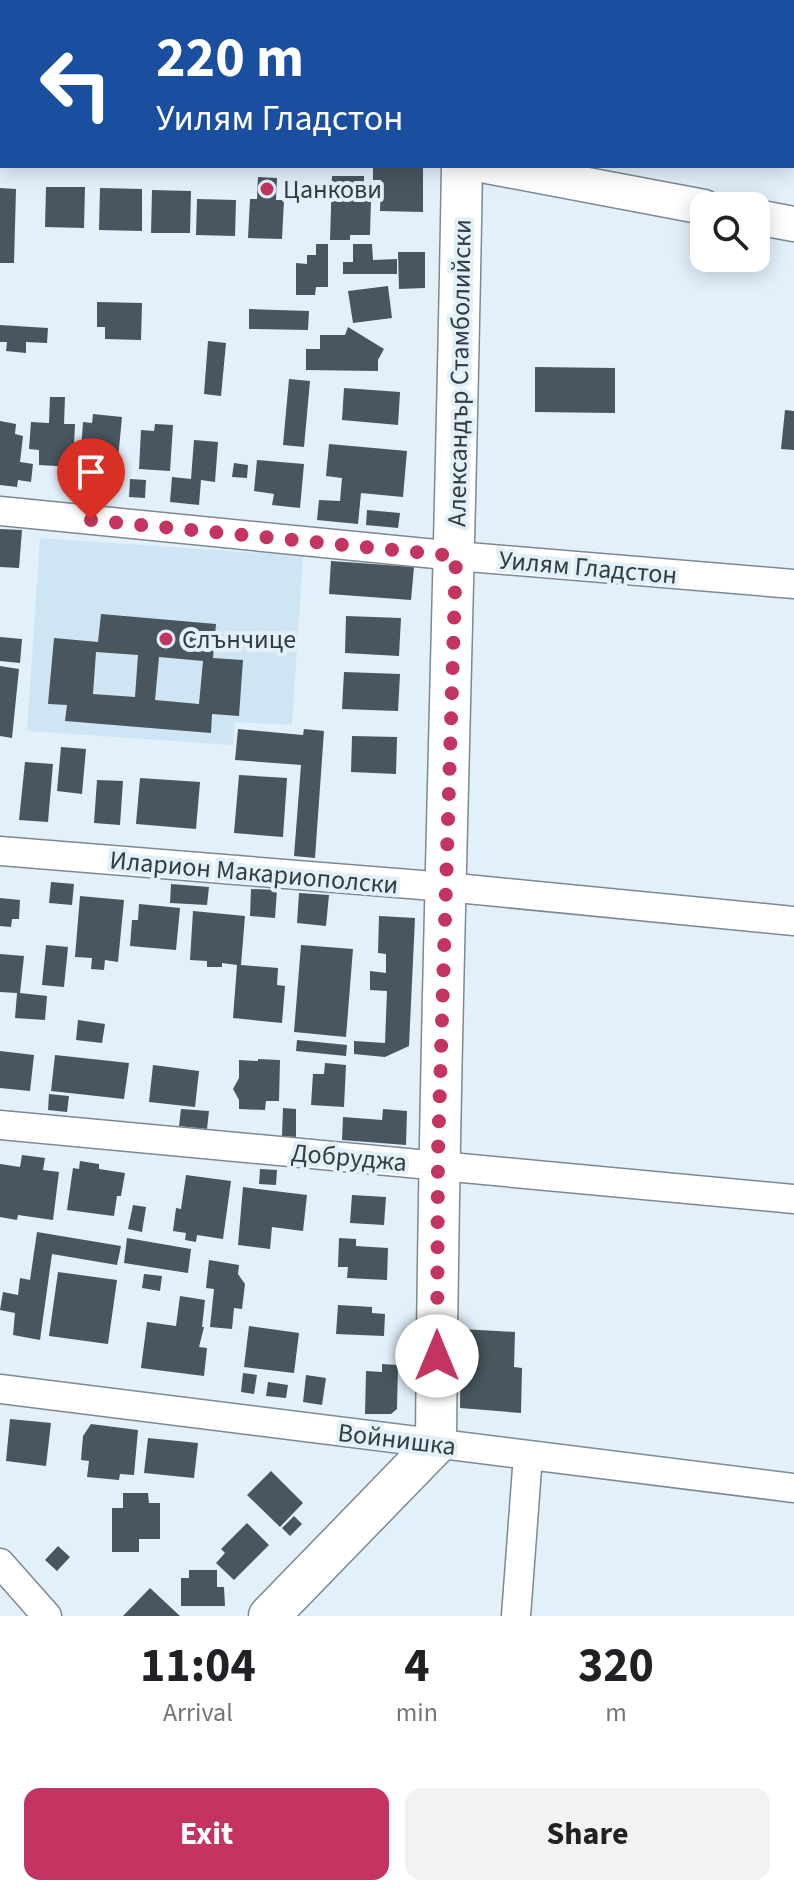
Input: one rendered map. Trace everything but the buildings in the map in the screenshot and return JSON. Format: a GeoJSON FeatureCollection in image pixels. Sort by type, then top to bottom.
{"type":"FeatureCollection","features":[{"type":"Feature","properties":{"kind":"main road","name":"Александър Стамболийски"},"geometry":{"type":"LineString","coordinates":[[436,1444],[438,1165],[456,556],[462,168]]}},
{"type":"Feature","properties":{"kind":"main road"},"geometry":{"type":"LineString","coordinates":[[269,1616],[436,1444]]}},
{"type":"Feature","properties":{"kind":"street"},"geometry":{"type":"LineString","coordinates":[[498,168],[690,204]]}},
{"type":"Feature","properties":{"kind":"street"},"geometry":{"type":"LineString","coordinates":[[770,220],[794,224]]}},
{"type":"Feature","properties":{"kind":"street","name":"Уилям Гладстон"},"geometry":{"type":"LineString","coordinates":[[0,511],[456,556],[794,584]]}},
{"type":"Feature","properties":{"kind":"street","name":"Иларион Макариополски"},"geometry":{"type":"LineString","coordinates":[[0,851],[446,887],[794,921]]}},
{"type":"Feature","properties":{"kind":"street","name":"Добруджа"},"geometry":{"type":"LineString","coordinates":[[0,1125],[794,1199]]}},
{"type":"Feature","properties":{"kind":"street","name":"Войнишка"},"geometry":{"type":"LineString","coordinates":[[0,1389],[794,1488]]}},
{"type":"Feature","properties":{"kind":"street"},"geometry":{"type":"LineString","coordinates":[[516,1616],[528,1455]]}},
{"type":"Feature","properties":{"kind":"street"},"geometry":{"type":"LineString","coordinates":[[0,1563],[47,1616]]}},
{"type":"Feature","properties":{"kind":"shaded area","name":"Слънчице"},"geometry":{"type":"Polygon","coordinates":[[[40,538],[303,556],[292,725],[235,722],[233,745],[27,731],[40,538]]]}},
{"type":"Feature","properties":{"kind":"place","name":"Цанкови"},"geometry":{"type":"Point","coordinates":[267,189]}},
{"type":"Feature","properties":{"kind":"place","name":"Слънчице"},"geometry":{"type":"Point","coordinates":[166,639]}},
{"type":"Feature","properties":{"kind":"route"},"geometry":{"type":"LineString","coordinates":[[91,520],[456,556],[438,1152],[437,1356]]}}]}
